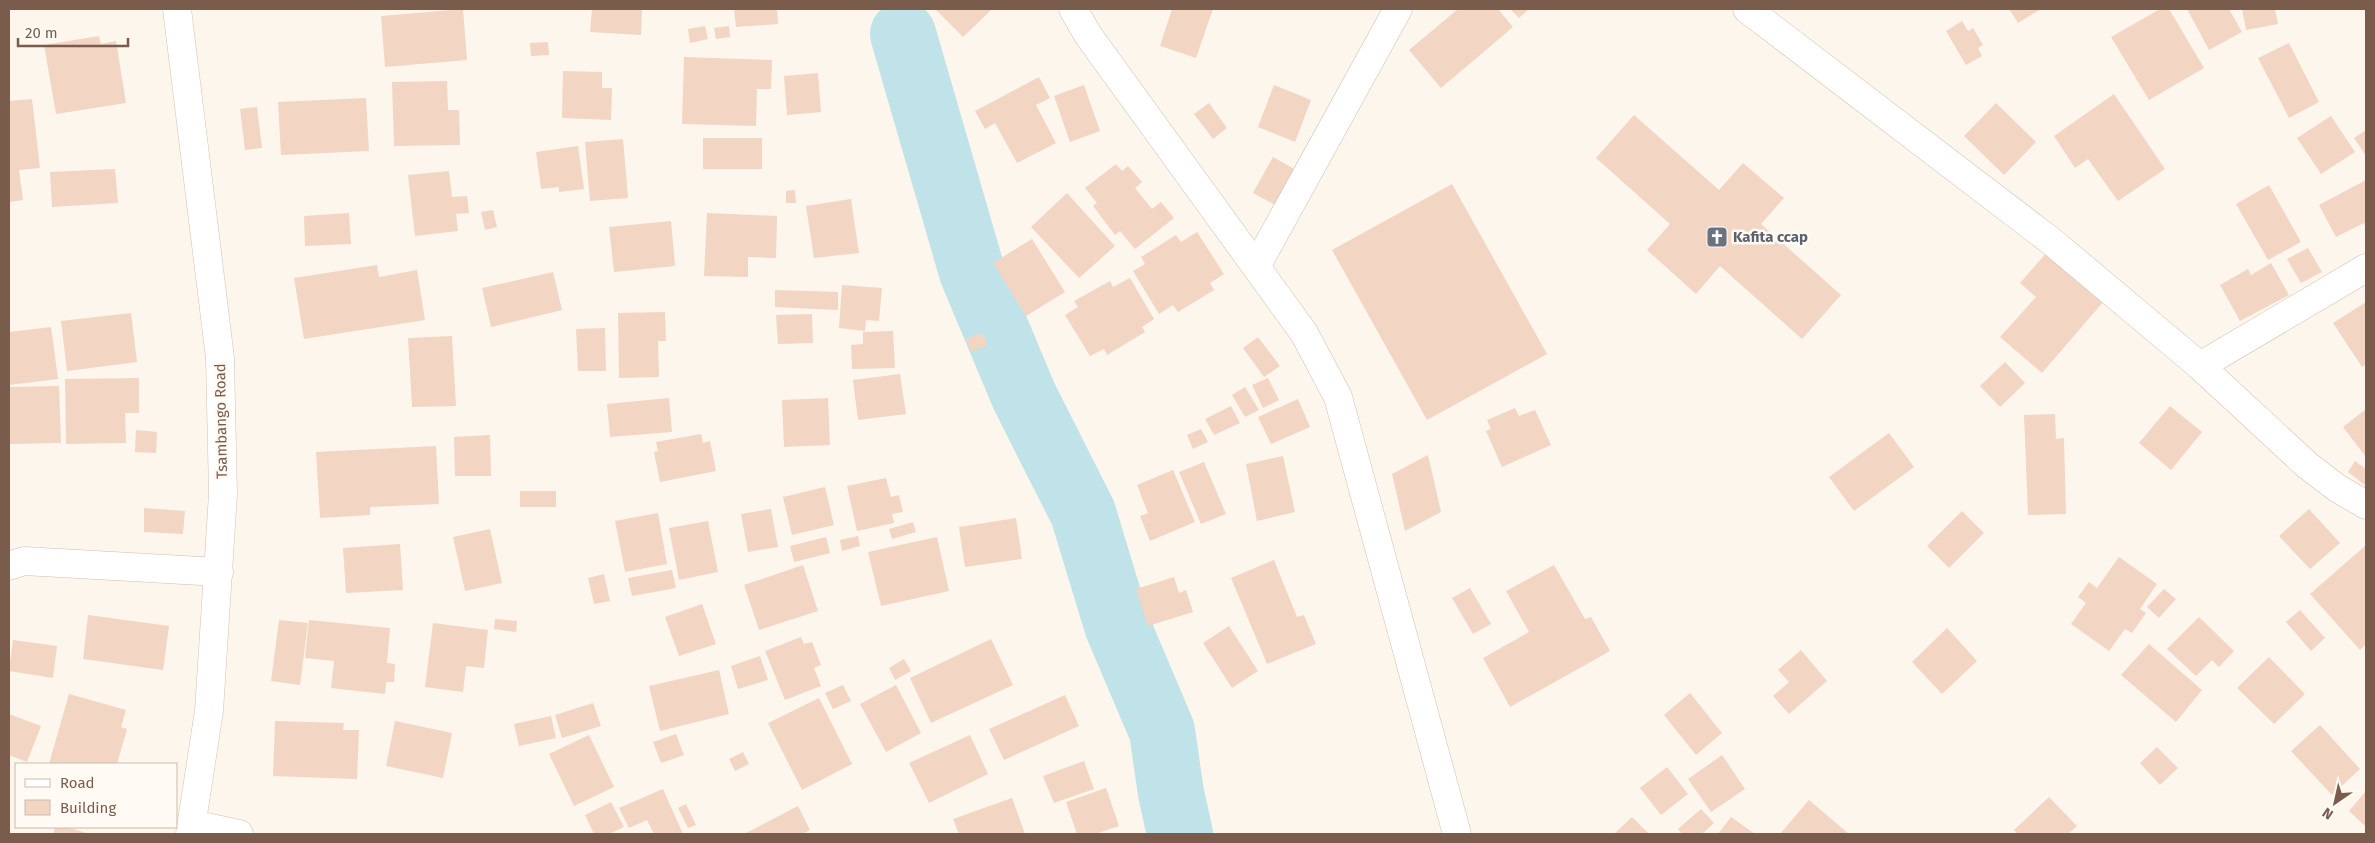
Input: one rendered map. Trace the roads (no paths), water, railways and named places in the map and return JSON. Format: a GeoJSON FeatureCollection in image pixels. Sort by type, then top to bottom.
{"type":"FeatureCollection","features":[{"type":"Feature","properties":{"kind":"street","name":"Tsambango Road"},"geometry":{"type":"LineString","coordinates":[[177,9],[220,358],[223,494],[209,711],[191,829]]}},
{"type":"Feature","properties":{"kind":"street"},"geometry":{"type":"LineString","coordinates":[[1073,9],[1088,35],[1257,264],[1304,333],[1338,397],[1456,834]]}},
{"type":"Feature","properties":{"kind":"street"},"geometry":{"type":"LineString","coordinates":[[1257,264],[1398,9]]}},
{"type":"Feature","properties":{"kind":"street"},"geometry":{"type":"LineString","coordinates":[[1747,9],[2052,241],[2200,366],[2307,465],[2337,488],[2366,505]]}},
{"type":"Feature","properties":{"kind":"street"},"geometry":{"type":"LineString","coordinates":[[2200,366],[2366,268]]}},
{"type":"Feature","properties":{"kind":"street"},"geometry":{"type":"LineString","coordinates":[[9,566],[24,561],[219,572]]}},
{"type":"Feature","properties":{"kind":"street"},"geometry":{"type":"LineString","coordinates":[[191,829],[239,834]]}},
{"type":"Feature","properties":{"kind":"waterway"},"geometry":{"type":"LineString","coordinates":[[903,34],[972,272],[1024,396],[1083,513],[1117,625],[1162,731],[1171,793],[1180,834]]}},
{"type":"Feature","properties":{"kind":"place","name":"Kafita ccap"},"geometry":{"type":"Point","coordinates":[1717,237]}}]}
